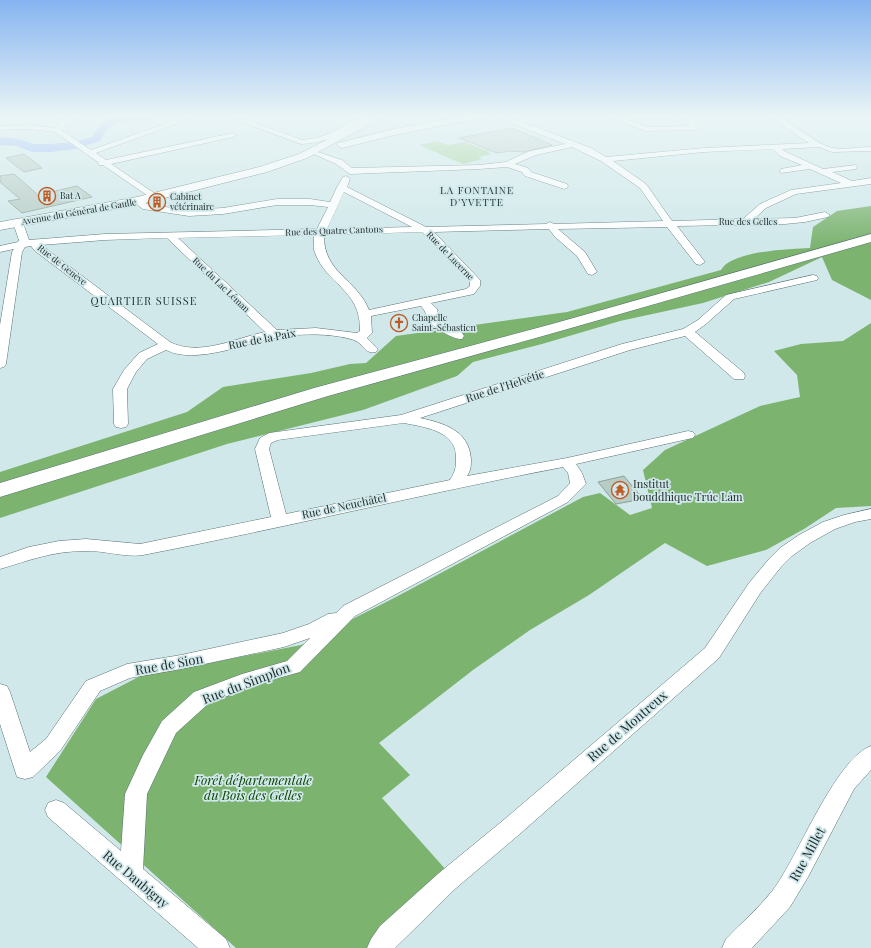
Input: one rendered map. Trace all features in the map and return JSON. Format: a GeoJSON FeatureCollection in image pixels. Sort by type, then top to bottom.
{"type":"FeatureCollection","features":[{"type":"Feature","properties":{"kind":"main road","name":"Avenue du Général de Gaulle"},"geometry":{"type":"LineString","coordinates":[[0,226],[137,201],[263,170],[290,165],[302,159]]}},
{"type":"Feature","properties":{"kind":"main road"},"geometry":{"type":"LineString","coordinates":[[0,490],[321,392],[544,331],[871,238]]}},
{"type":"Feature","properties":{"kind":"street"},"geometry":{"type":"LineString","coordinates":[[98,159],[154,197]]}},
{"type":"Feature","properties":{"kind":"street"},"geometry":{"type":"LineString","coordinates":[[102,162],[115,159]]}},
{"type":"Feature","properties":{"kind":"street"},"geometry":{"type":"LineString","coordinates":[[336,159],[350,171],[479,167],[508,164],[519,159]]}},
{"type":"Feature","properties":{"kind":"street"},"geometry":{"type":"LineString","coordinates":[[604,159],[643,186],[669,223],[700,262]]}},
{"type":"Feature","properties":{"kind":"street"},"geometry":{"type":"LineString","coordinates":[[796,159],[852,184]]}},
{"type":"Feature","properties":{"kind":"street"},"geometry":{"type":"LineString","coordinates":[[508,164],[525,170],[528,174],[564,186]]}},
{"type":"Feature","properties":{"kind":"street"},"geometry":{"type":"LineString","coordinates":[[784,172],[812,166]]}},
{"type":"Feature","properties":{"kind":"street"},"geometry":{"type":"LineString","coordinates":[[824,172],[853,167]]}},
{"type":"Feature","properties":{"kind":"street"},"geometry":{"type":"LineString","coordinates":[[350,171],[320,231],[317,243],[318,252],[324,262],[361,302],[368,323],[366,333],[359,337],[372,349]]}},
{"type":"Feature","properties":{"kind":"street"},"geometry":{"type":"LineString","coordinates":[[745,222],[763,206],[788,194],[804,190],[871,181]]}},
{"type":"Feature","properties":{"kind":"street","name":"Rue de Lucerne"},"geometry":{"type":"LineString","coordinates":[[341,187],[422,228],[475,280],[475,286],[470,292],[365,314]]}},
{"type":"Feature","properties":{"kind":"street"},"geometry":{"type":"LineString","coordinates":[[137,201],[146,207],[189,213],[223,211],[277,202],[310,202],[333,205]]}},
{"type":"Feature","properties":{"kind":"street","name":"Rue des Gelles"},"geometry":{"type":"LineString","coordinates":[[669,223],[806,221],[825,215]]}},
{"type":"Feature","properties":{"kind":"street"},"geometry":{"type":"LineString","coordinates":[[0,364],[17,252],[24,240],[18,223]]}},
{"type":"Feature","properties":{"kind":"street","name":"Rue des Quatre Cantons"},"geometry":{"type":"LineString","coordinates":[[0,249],[22,244],[105,237],[669,223]]}},
{"type":"Feature","properties":{"kind":"street"},"geometry":{"type":"LineString","coordinates":[[550,225],[558,235],[581,254],[592,272]]}},
{"type":"Feature","properties":{"kind":"street","name":"Rue du Lac Léman"},"geometry":{"type":"LineString","coordinates":[[169,235],[274,334]]}},
{"type":"Feature","properties":{"kind":"street","name":"Rue de Genève"},"geometry":{"type":"LineString","coordinates":[[34,243],[39,249],[166,345]]}},
{"type":"Feature","properties":{"kind":"street","name":"Rue de l'Helvétie"},"geometry":{"type":"LineString","coordinates":[[280,520],[262,449],[265,441],[274,436],[403,419],[626,347],[686,332],[702,322],[730,297],[813,278]]}},
{"type":"Feature","properties":{"kind":"street"},"geometry":{"type":"LineString","coordinates":[[422,302],[431,309],[434,320],[458,336]]}},
{"type":"Feature","properties":{"kind":"street","name":"Rue de la Paix"},"geometry":{"type":"LineString","coordinates":[[166,345],[180,351],[202,351],[274,334],[305,331],[335,332],[359,337]]}},
{"type":"Feature","properties":{"kind":"street"},"geometry":{"type":"LineString","coordinates":[[686,332],[740,376]]}},
{"type":"Feature","properties":{"kind":"street"},"geometry":{"type":"LineString","coordinates":[[121,424],[120,389],[130,370],[143,356],[166,345]]}},
{"type":"Feature","properties":{"kind":"street"},"geometry":{"type":"LineString","coordinates":[[403,419],[437,426],[454,435],[463,450],[464,469],[456,482]]}},
{"type":"Feature","properties":{"kind":"street","name":"Rue de Neuchâtel"},"geometry":{"type":"LineString","coordinates":[[0,563],[29,553],[59,547],[86,545],[140,550],[456,482],[567,462],[688,435]]}},
{"type":"Feature","properties":{"kind":"street","name":"Rue du Simplon"},"geometry":{"type":"LineString","coordinates":[[131,875],[136,794],[150,761],[169,727],[200,698],[249,679],[293,667],[349,611],[563,499],[578,484],[575,473],[567,462]]}},
{"type":"Feature","properties":{"kind":"street","name":"Rue de Montreux"},"geometry":{"type":"LineString","coordinates":[[380,948],[389,935],[446,881],[712,653],[754,590],[773,564],[786,551],[823,528],[856,516],[871,514]]}},
{"type":"Feature","properties":{"kind":"street","name":"Rue de Sion"},"geometry":{"type":"LineString","coordinates":[[0,692],[25,770],[53,745],[93,686],[127,671],[181,662],[284,640],[316,629],[349,611]]}},
{"type":"Feature","properties":{"kind":"street","name":"Rue Millet"},"geometry":{"type":"LineString","coordinates":[[735,948],[781,899],[800,869],[846,782],[871,755]]}},
{"type":"Feature","properties":{"kind":"street","name":"Rue Daubigny"},"geometry":{"type":"LineString","coordinates":[[56,810],[217,948]]}},
{"type":"Feature","properties":{"kind":"green space"},"geometry":{"type":"Polygon","coordinates":[[[452,159],[481,159],[463,164],[452,159]]]}},
{"type":"Feature","properties":{"kind":"green space"},"geometry":{"type":"Polygon","coordinates":[[[871,206],[871,300],[832,280],[822,257],[769,282],[703,303],[620,321],[473,362],[457,376],[363,410],[227,444],[0,518],[0,472],[187,412],[223,387],[311,373],[350,364],[366,363],[396,336],[567,312],[721,270],[727,264],[736,259],[748,255],[775,250],[810,248],[813,227],[837,211],[871,206]]]}},
{"type":"Feature","properties":{"kind":"green space","name":"Forêt départementale du Bois des Gelles"},"geometry":{"type":"Polygon","coordinates":[[[871,323],[871,506],[836,508],[804,529],[766,550],[707,566],[665,543],[589,595],[530,630],[473,670],[379,743],[410,775],[382,798],[447,871],[371,948],[236,948],[46,777],[96,699],[150,671],[204,664],[301,645],[396,597],[583,497],[600,493],[630,515],[652,508],[643,470],[665,450],[760,406],[800,397],[797,375],[774,351],[801,344],[843,341],[871,323]]]}},
{"type":"Feature","properties":{"kind":"building"},"geometry":{"type":"Polygon","coordinates":[[[8,159],[31,159],[42,168],[24,172],[8,159]]]}},
{"type":"Feature","properties":{"kind":"building"},"geometry":{"type":"Polygon","coordinates":[[[14,174],[38,195],[77,186],[92,197],[22,213],[8,201],[20,199],[0,182],[0,176],[14,174]]]}},
{"type":"Feature","properties":{"kind":"building","name":"Institut bouddhique Trúc Lâm"},"geometry":{"type":"Polygon","coordinates":[[[624,476],[643,499],[616,504],[598,482],[624,476]]]}},
{"type":"Feature","properties":{"kind":"place","name":"Bat A"},"geometry":{"type":"Point","coordinates":[47,196]}},
{"type":"Feature","properties":{"kind":"place","name":"Cabinet vétérinaire"},"geometry":{"type":"Point","coordinates":[157,202]}},
{"type":"Feature","properties":{"kind":"place","name":"Chapelle Saint-Sébastien"},"geometry":{"type":"Point","coordinates":[399,323]}},
{"type":"Feature","properties":{"kind":"place","name":"Institut bouddhique Trúc Lâm"},"geometry":{"type":"Point","coordinates":[620,490]}},
{"type":"Feature","properties":{"kind":"district","name":"LA FONTAINE D'YVETTE"},"geometry":{"type":"Point","coordinates":[477,196]}},
{"type":"Feature","properties":{"kind":"district","name":"QUARTIER SUISSE"},"geometry":{"type":"Point","coordinates":[144,301]}}]}
